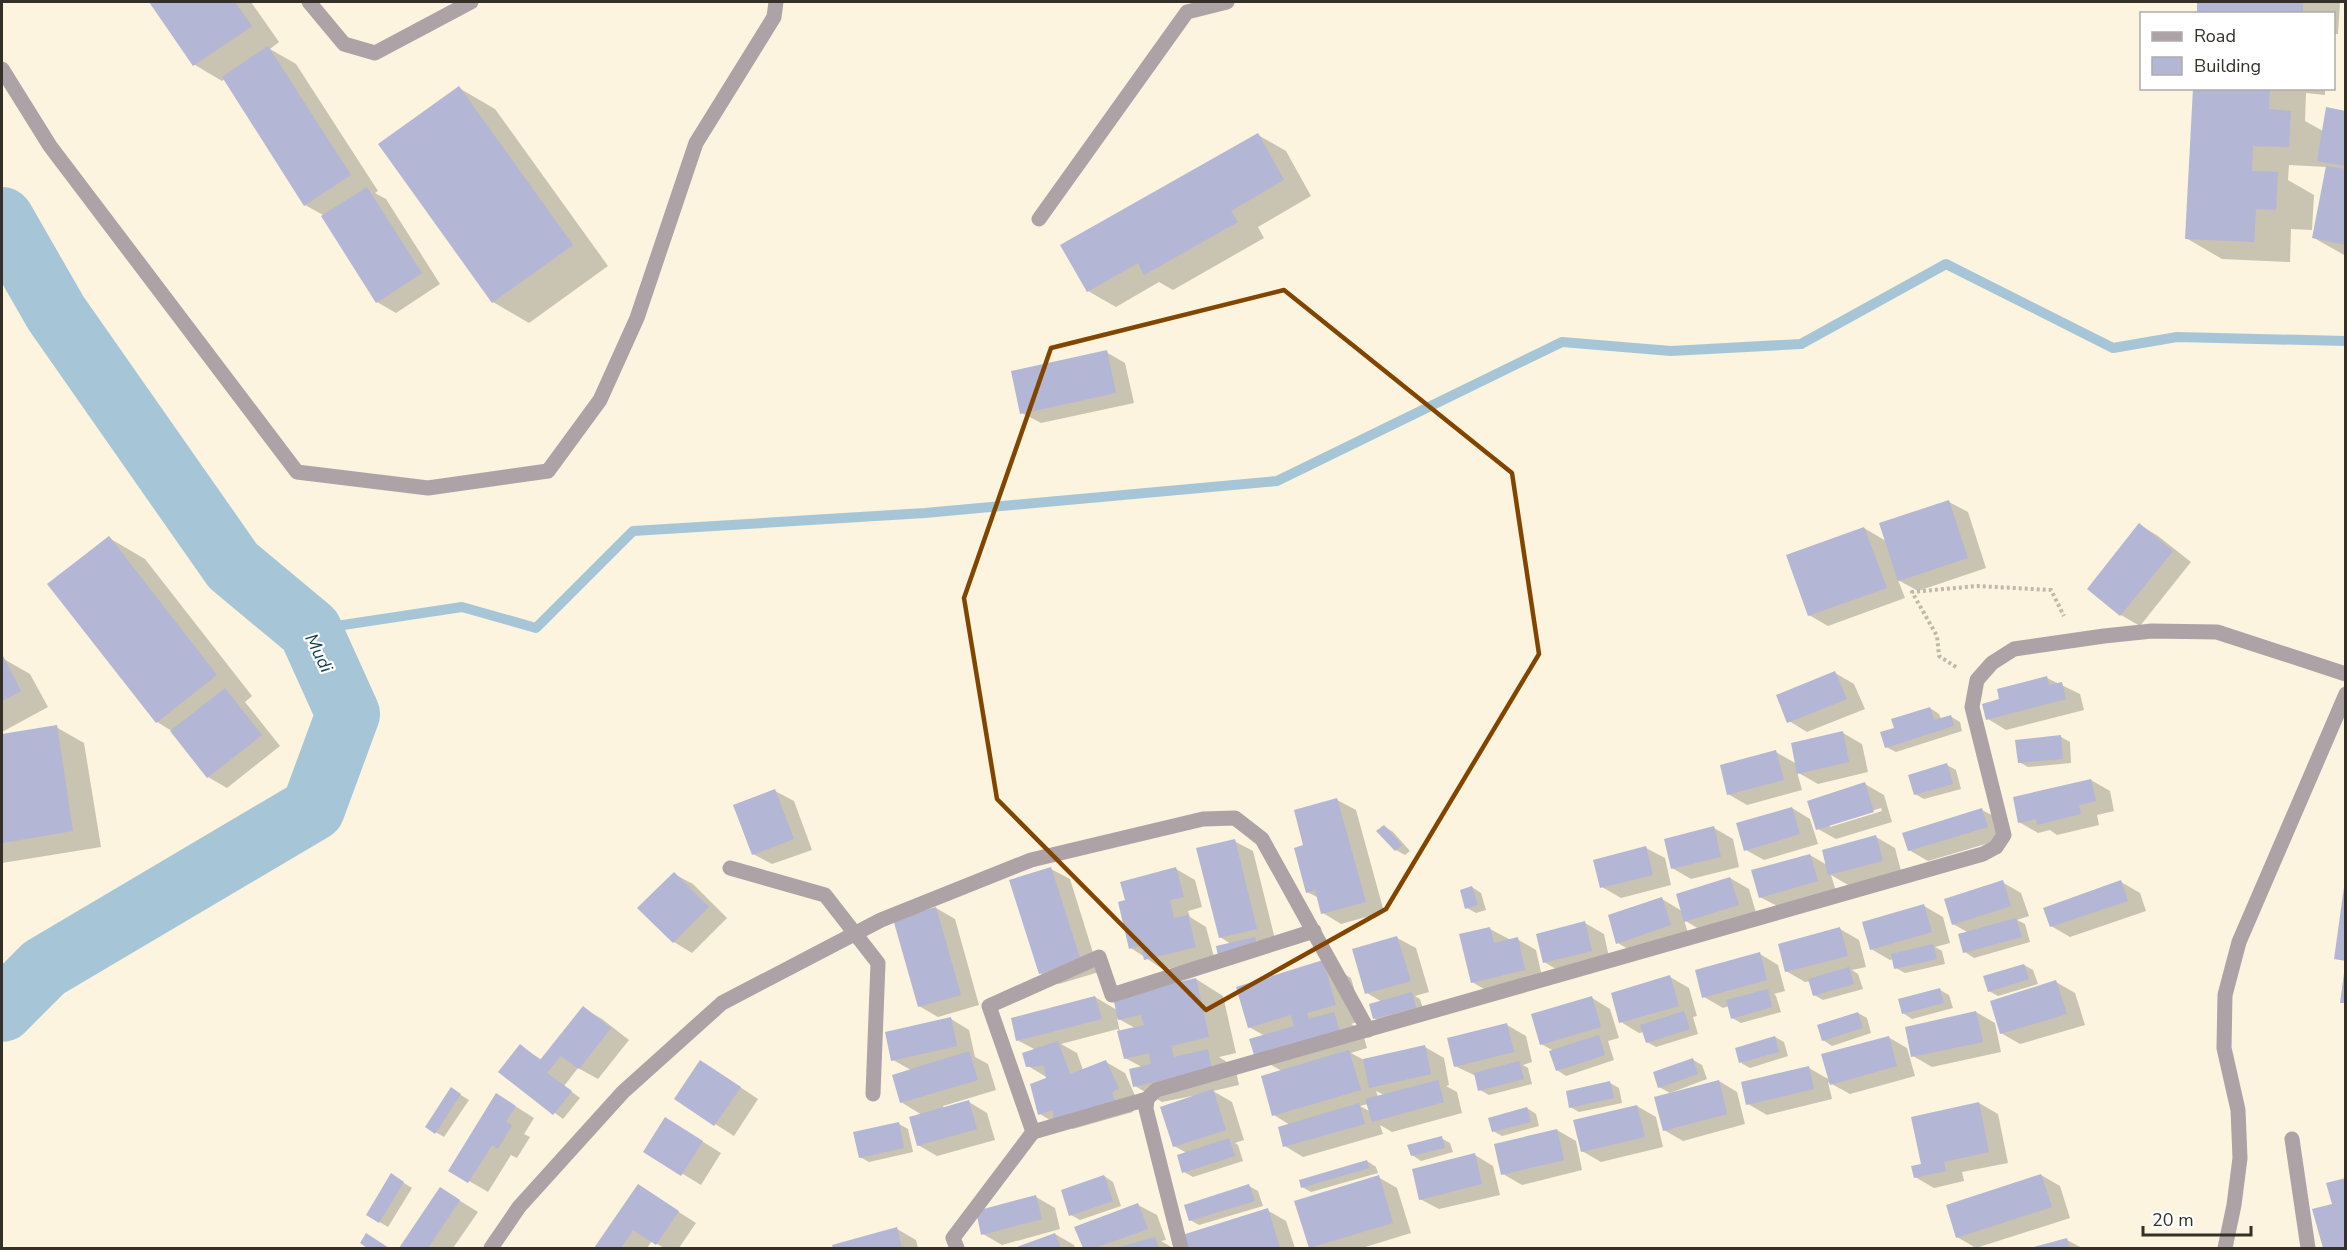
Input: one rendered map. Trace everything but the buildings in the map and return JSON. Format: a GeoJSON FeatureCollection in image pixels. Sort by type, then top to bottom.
{"type":"FeatureCollection","features":[{"type":"Feature","properties":{"kind":"street"},"geometry":{"type":"LineString","coordinates":[[309,2],[344,44],[375,53],[471,2]]}},
{"type":"Feature","properties":{"kind":"street"},"geometry":{"type":"LineString","coordinates":[[2,69],[50,146],[297,472],[428,488],[548,471],[600,400],[637,318],[696,143],[774,17],[776,2]]}},
{"type":"Feature","properties":{"kind":"street"},"geometry":{"type":"LineString","coordinates":[[1039,219],[1186,12],[1227,2]]}},
{"type":"Feature","properties":{"kind":"street"},"geometry":{"type":"LineString","coordinates":[[957,1248],[953,1238],[1033,1132],[1147,1099],[1156,1090],[1983,854],[1996,847],[2004,836],[1972,707],[1977,680],[1992,663],[2014,649],[2151,631],[2217,632],[2346,674]]}},
{"type":"Feature","properties":{"kind":"street"},"geometry":{"type":"LineString","coordinates":[[2226,1248],[2240,1158],[2238,1110],[2224,1048],[2225,995],[2239,942],[2346,694]]}},
{"type":"Feature","properties":{"kind":"street"},"geometry":{"type":"LineString","coordinates":[[491,1248],[519,1207],[623,1092],[722,1003],[881,920],[1031,860],[1203,819],[1235,819],[1262,839],[1368,1029]]}},
{"type":"Feature","properties":{"kind":"street"},"geometry":{"type":"LineString","coordinates":[[730,868],[825,895],[878,963],[873,1094]]}},
{"type":"Feature","properties":{"kind":"street"},"geometry":{"type":"LineString","coordinates":[[1033,1132],[989,1006],[1099,957],[1112,995],[1314,931]]}},
{"type":"Feature","properties":{"kind":"street"},"geometry":{"type":"LineString","coordinates":[[1147,1099],[1146,1109],[1181,1248]]}},
{"type":"Feature","properties":{"kind":"street"},"geometry":{"type":"LineString","coordinates":[[2292,1139],[2308,1248]]}},
{"type":"Feature","properties":{"kind":"path"},"geometry":{"type":"LineString","coordinates":[[1977,680],[1939,656],[1937,636],[1912,592],[1977,586],[2051,590],[2077,640]]}},
{"type":"Feature","properties":{"kind":"highlighted area"},"geometry":{"type":"Polygon","coordinates":[[[1284,290],[1512,473],[1539,654],[1386,909],[1206,1010],[997,799],[964,598],[1051,348],[1284,290]]]}},
{"type":"Feature","properties":{"kind":"waterway","name":"Mudi"},"geometry":{"type":"LineString","coordinates":[[2,219],[56,313],[233,566],[310,630],[348,714],[313,809],[44,968],[2,1010]]}},
{"type":"Feature","properties":{"kind":"waterway"},"geometry":{"type":"LineString","coordinates":[[310,630],[462,607],[536,628],[633,531],[925,513],[1277,481],[1562,342],[1671,351],[1801,344],[1946,264],[2113,348],[2177,337],[2346,341]]}}]}
